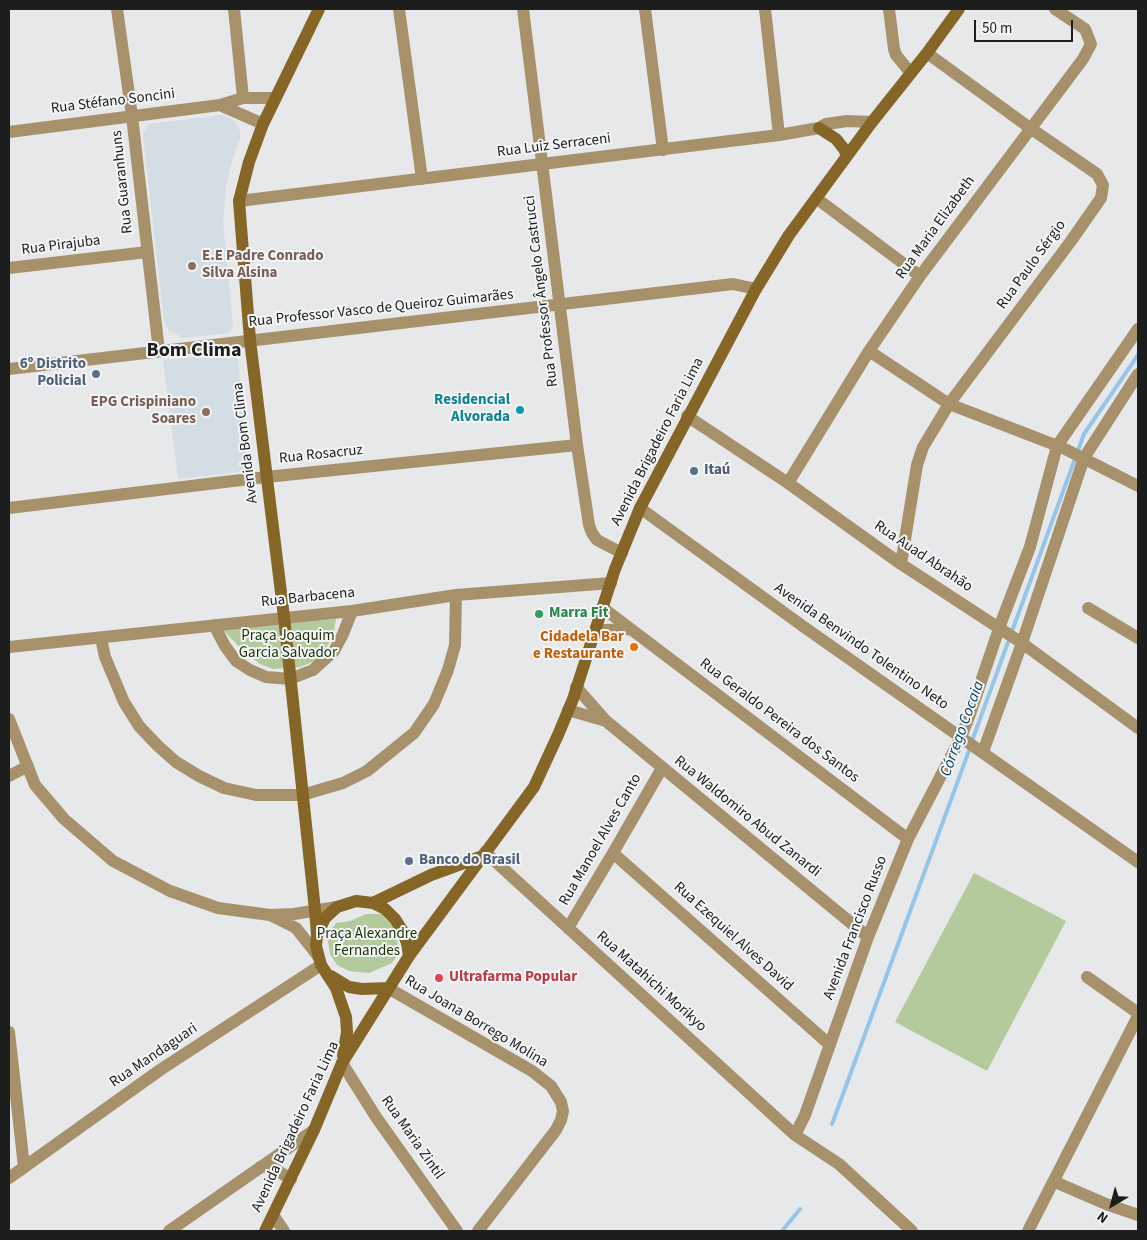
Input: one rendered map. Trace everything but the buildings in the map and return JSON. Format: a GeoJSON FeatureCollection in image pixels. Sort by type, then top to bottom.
{"type":"FeatureCollection","features":[{"type":"Feature","properties":{"kind":"main road","name":"Avenida Bom Clima"},"geometry":{"type":"LineString","coordinates":[[319,9],[263,124],[249,162],[240,201],[250,340],[284,617],[317,936],[322,965],[342,1002],[346,1017],[347,1032],[342,1063]]}},
{"type":"Feature","properties":{"kind":"main road","name":"Avenida Brigadeiro Faria Lima"},"geometry":{"type":"LineString","coordinates":[[265,1231],[314,1130],[342,1063],[409,956],[534,787],[568,710],[611,583],[640,508],[756,288],[789,235],[872,122],[959,9]]}},
{"type":"Feature","properties":{"kind":"main road"},"geometry":{"type":"LineString","coordinates":[[819,128],[836,139],[847,156]]}},
{"type":"Feature","properties":{"kind":"main road"},"geometry":{"type":"LineString","coordinates":[[373,903],[431,875],[484,854]]}},
{"type":"Feature","properties":{"kind":"main road"},"geometry":{"type":"LineString","coordinates":[[312,888],[324,901],[337,908]]}},
{"type":"Feature","properties":{"kind":"main road"},"geometry":{"type":"LineString","coordinates":[[317,936],[324,918],[337,908],[356,901],[373,903],[395,919],[407,943],[409,956]]}},
{"type":"Feature","properties":{"kind":"main road"},"geometry":{"type":"LineString","coordinates":[[322,965],[337,981],[349,987],[362,990],[388,988]]}},
{"type":"Feature","properties":{"kind":"street","name":"Rua Guaranhuns"},"geometry":{"type":"LineString","coordinates":[[117,9],[132,116],[159,351]]}},
{"type":"Feature","properties":{"kind":"street"},"geometry":{"type":"LineString","coordinates":[[234,9],[243,98]]}},
{"type":"Feature","properties":{"kind":"street"},"geometry":{"type":"LineString","coordinates":[[399,9],[422,179]]}},
{"type":"Feature","properties":{"kind":"street","name":"Rua Professor Ângelo Castrucci"},"geometry":{"type":"LineString","coordinates":[[523,9],[576,445],[589,525],[592,533],[601,543],[622,553]]}},
{"type":"Feature","properties":{"kind":"street"},"geometry":{"type":"LineString","coordinates":[[645,9],[663,150]]}},
{"type":"Feature","properties":{"kind":"street"},"geometry":{"type":"LineString","coordinates":[[765,9],[779,135]]}},
{"type":"Feature","properties":{"kind":"street"},"geometry":{"type":"LineString","coordinates":[[889,9],[894,49],[910,72]]}},
{"type":"Feature","properties":{"kind":"street","name":"Rua Maria Elizabeth"},"geometry":{"type":"LineString","coordinates":[[788,483],[868,351],[920,276],[1083,59],[1091,44],[1085,29],[1055,9]]}},
{"type":"Feature","properties":{"kind":"street","name":"Rua Paulo Sérgio"},"geometry":{"type":"LineString","coordinates":[[901,564],[919,456],[923,447],[949,404],[1065,249],[1100,198],[1103,185],[1097,174],[927,53]]}},
{"type":"Feature","properties":{"kind":"street","name":"Rua Stéfano Soncini"},"geometry":{"type":"LineString","coordinates":[[9,132],[220,104],[243,98],[276,98]]}},
{"type":"Feature","properties":{"kind":"street"},"geometry":{"type":"LineString","coordinates":[[220,104],[263,124]]}},
{"type":"Feature","properties":{"kind":"street","name":"Rua Luiz Serraceni"},"geometry":{"type":"LineString","coordinates":[[240,201],[779,135],[847,121],[872,122]]}},
{"type":"Feature","properties":{"kind":"street"},"geometry":{"type":"LineString","coordinates":[[816,198],[920,276]]}},
{"type":"Feature","properties":{"kind":"street","name":"Rua Pirajuba"},"geometry":{"type":"LineString","coordinates":[[9,268],[147,252]]}},
{"type":"Feature","properties":{"kind":"street","name":"Rua Professor Vasco de Queiroz Guimarães"},"geometry":{"type":"LineString","coordinates":[[9,369],[733,284],[756,288]]}},
{"type":"Feature","properties":{"kind":"street","name":"Avenida Francisco Russo"},"geometry":{"type":"LineString","coordinates":[[795,1135],[805,1115],[868,937],[908,839],[963,738],[1030,547],[1060,447],[1138,330]]}},
{"type":"Feature","properties":{"kind":"street"},"geometry":{"type":"LineString","coordinates":[[868,351],[949,404],[1060,447],[1138,486]]}},
{"type":"Feature","properties":{"kind":"street"},"geometry":{"type":"LineString","coordinates":[[980,751],[1074,491],[1080,456],[1138,375]]}},
{"type":"Feature","properties":{"kind":"street","name":"Rua Auad Abrahão"},"geometry":{"type":"LineString","coordinates":[[687,416],[788,483],[901,564],[1002,630],[1138,728]]}},
{"type":"Feature","properties":{"kind":"street","name":"Rua Rosacruz"},"geometry":{"type":"LineString","coordinates":[[9,508],[266,477],[576,445]]}},
{"type":"Feature","properties":{"kind":"street","name":"Avenida Benvindo Tolentino Neto"},"geometry":{"type":"LineString","coordinates":[[640,508],[804,627],[1138,862]]}},
{"type":"Feature","properties":{"kind":"street","name":"Rua Barbacena"},"geometry":{"type":"LineString","coordinates":[[9,647],[352,610],[456,595],[611,583]]}},
{"type":"Feature","properties":{"kind":"street"},"geometry":{"type":"LineString","coordinates":[[101,638],[105,657],[124,702],[139,726],[176,762],[224,788],[256,795],[302,795],[343,783],[367,772],[414,734],[434,704],[448,670],[455,646],[456,595]]}},
{"type":"Feature","properties":{"kind":"street","name":"Rua Geraldo Pereira dos Santos"},"geometry":{"type":"LineString","coordinates":[[603,608],[908,839]]}},
{"type":"Feature","properties":{"kind":"street"},"geometry":{"type":"LineString","coordinates":[[1088,608],[1138,638]]}},
{"type":"Feature","properties":{"kind":"street"},"geometry":{"type":"LineString","coordinates":[[214,625],[225,646],[236,661],[266,677],[290,679],[313,670],[334,651],[352,610]]}},
{"type":"Feature","properties":{"kind":"street"},"geometry":{"type":"LineString","coordinates":[[594,634],[605,630],[630,628]]}},
{"type":"Feature","properties":{"kind":"street","name":"Rua Waldomiro Abud Zanardi"},"geometry":{"type":"LineString","coordinates":[[576,687],[606,721],[868,937]]}},
{"type":"Feature","properties":{"kind":"street","name":"Rua Waldomiro Abud Zanardi"},"geometry":{"type":"LineString","coordinates":[[568,710],[606,721]]}},
{"type":"Feature","properties":{"kind":"street"},"geometry":{"type":"LineString","coordinates":[[9,719],[35,785],[64,819],[113,861],[170,891],[218,908],[270,915],[337,908]]}},
{"type":"Feature","properties":{"kind":"street"},"geometry":{"type":"LineString","coordinates":[[9,776],[28,766]]}},
{"type":"Feature","properties":{"kind":"street","name":"Rua Manoel Alves Canto"},"geometry":{"type":"LineString","coordinates":[[568,928],[662,768]]}},
{"type":"Feature","properties":{"kind":"street","name":"Rua Ezequiel Alves David"},"geometry":{"type":"LineString","coordinates":[[614,852],[830,1045]]}},
{"type":"Feature","properties":{"kind":"street","name":"Rua Matahichi Morikyo"},"geometry":{"type":"LineString","coordinates":[[484,854],[795,1135],[839,1164],[912,1231]]}},
{"type":"Feature","properties":{"kind":"street"},"geometry":{"type":"LineString","coordinates":[[270,915],[296,928],[322,965]]}},
{"type":"Feature","properties":{"kind":"street","name":"Rua Mandaguari"},"geometry":{"type":"LineString","coordinates":[[14,1173],[160,1070],[322,965]]}},
{"type":"Feature","properties":{"kind":"street"},"geometry":{"type":"LineString","coordinates":[[1028,1231],[1138,1015],[1087,977]]}},
{"type":"Feature","properties":{"kind":"street","name":"Rua Joana Borrego Molina"},"geometry":{"type":"LineString","coordinates":[[388,988],[532,1071],[551,1086],[561,1102],[563,1111],[556,1130],[478,1231]]}},
{"type":"Feature","properties":{"kind":"street"},"geometry":{"type":"LineString","coordinates":[[9,1034],[14,1173]]}},
{"type":"Feature","properties":{"kind":"street","name":"Rua Maria Zintil"},"geometry":{"type":"LineString","coordinates":[[342,1063],[376,1117],[457,1231]]}},
{"type":"Feature","properties":{"kind":"street"},"geometry":{"type":"LineString","coordinates":[[168,1231],[314,1130]]}},
{"type":"Feature","properties":{"kind":"street"},"geometry":{"type":"LineString","coordinates":[[260,1167],[271,1168],[291,1180]]}},
{"type":"Feature","properties":{"kind":"street"},"geometry":{"type":"LineString","coordinates":[[1054,1182],[1138,1215]]}},
{"type":"Feature","properties":{"kind":"street"},"geometry":{"type":"LineString","coordinates":[[273,1216],[284,1231]]}},
{"type":"Feature","properties":{"kind":"shaded area","name":"E.E Padre Conrado Silva Alsina"},"geometry":{"type":"Polygon","coordinates":[[[222,115],[234,120],[240,131],[240,138],[231,164],[226,188],[223,221],[233,326],[229,333],[184,338],[169,331],[164,322],[143,135],[149,124],[222,115]]]}},
{"type":"Feature","properties":{"kind":"shaded area","name":"EPG Crispiniano Soares"},"geometry":{"type":"Polygon","coordinates":[[[230,353],[235,355],[238,360],[248,463],[245,469],[239,472],[178,479],[163,360],[230,353]]]}},
{"type":"Feature","properties":{"kind":"green space","name":"Praça Joaquim Garcia Salvador"},"geometry":{"type":"Polygon","coordinates":[[[336,619],[333,637],[324,651],[315,661],[300,667],[273,669],[262,665],[246,654],[223,630],[336,619]]]}},
{"type":"Feature","properties":{"kind":"green space"},"geometry":{"type":"Polygon","coordinates":[[[974,873],[1066,921],[987,1071],[895,1022],[974,873]]]}},
{"type":"Feature","properties":{"kind":"green space","name":"Praça Alexandre Fernandes"},"geometry":{"type":"Polygon","coordinates":[[[366,914],[381,914],[395,928],[399,952],[392,963],[369,973],[349,971],[337,965],[330,954],[327,935],[336,923],[350,921],[366,914]]]}},
{"type":"Feature","properties":{"kind":"waterway","name":"Córrego Cocaia"},"geometry":{"type":"LineString","coordinates":[[972,741],[1084,434],[1138,355]]}},
{"type":"Feature","properties":{"kind":"waterway","name":"Córrego Cocaia"},"geometry":{"type":"LineString","coordinates":[[832,1124],[970,748]]}},
{"type":"Feature","properties":{"kind":"waterway","name":"Córrego Cocaia"},"geometry":{"type":"LineString","coordinates":[[782,1231],[800,1209]]}},
{"type":"Feature","properties":{"kind":"place","name":"E.E Padre Conrado Silva Alsina"},"geometry":{"type":"Point","coordinates":[192,266]}},
{"type":"Feature","properties":{"kind":"place","name":"6º Distrito Policial"},"geometry":{"type":"Point","coordinates":[96,374]}},
{"type":"Feature","properties":{"kind":"place","name":"Residencial Alvorada"},"geometry":{"type":"Point","coordinates":[520,410]}},
{"type":"Feature","properties":{"kind":"place","name":"EPG Crispiniano Soares"},"geometry":{"type":"Point","coordinates":[206,412]}},
{"type":"Feature","properties":{"kind":"place","name":"Itaú"},"geometry":{"type":"Point","coordinates":[694,471]}},
{"type":"Feature","properties":{"kind":"place","name":"Marra Fit"},"geometry":{"type":"Point","coordinates":[539,614]}},
{"type":"Feature","properties":{"kind":"place","name":"Cidadela Bar e Restaurante"},"geometry":{"type":"Point","coordinates":[634,647]}},
{"type":"Feature","properties":{"kind":"place","name":"Banco do Brasil"},"geometry":{"type":"Point","coordinates":[409,861]}},
{"type":"Feature","properties":{"kind":"place","name":"Ultrafarma Popular"},"geometry":{"type":"Point","coordinates":[439,978]}},
{"type":"Feature","properties":{"kind":"district","name":"Bom Clima"},"geometry":{"type":"Point","coordinates":[194,352]}}]}
